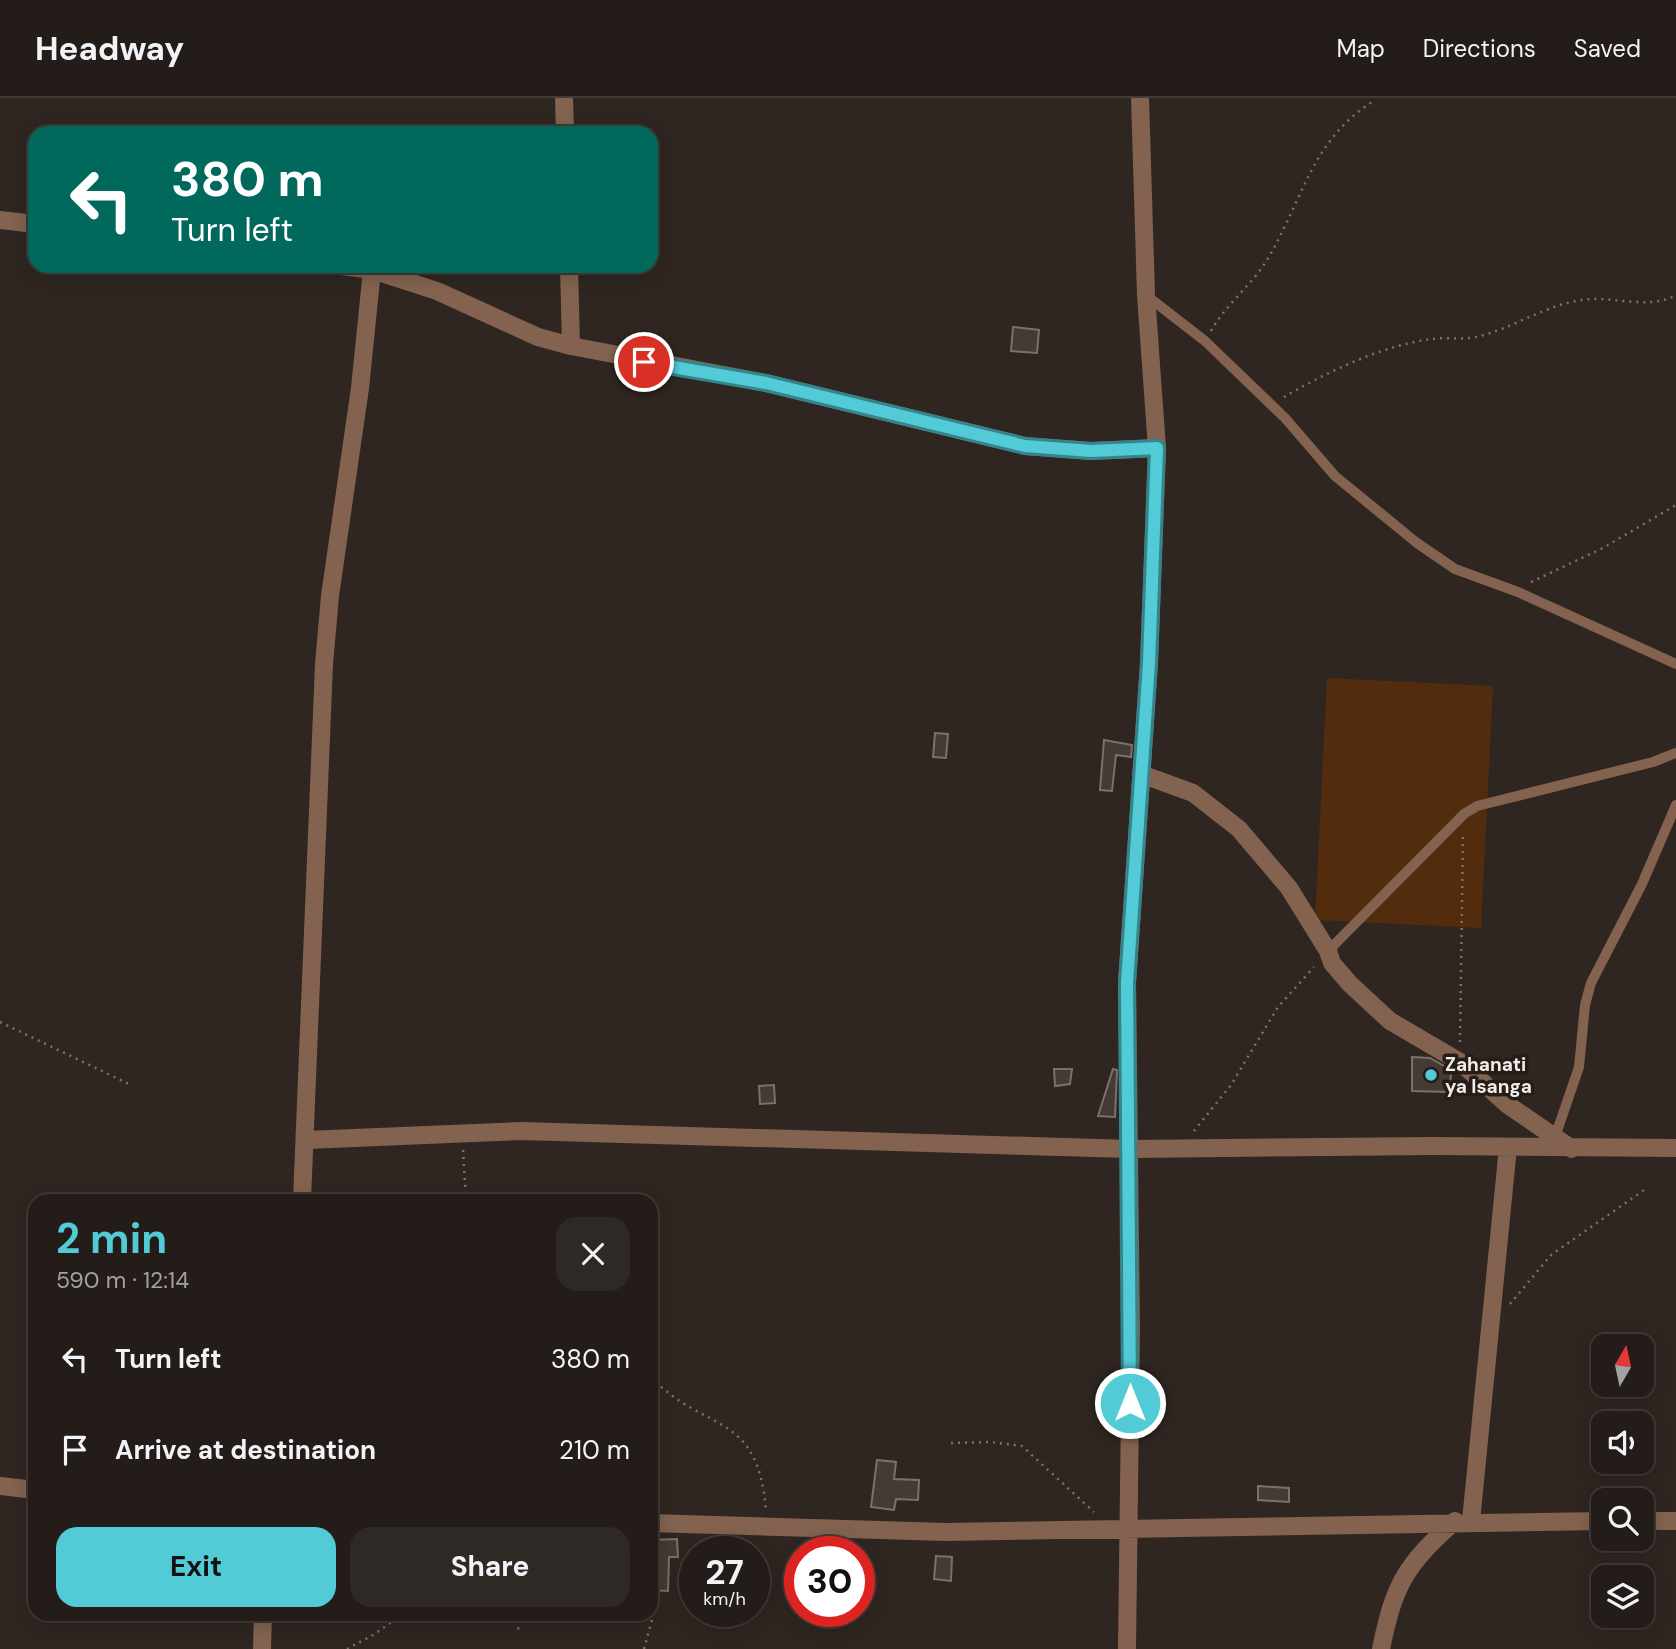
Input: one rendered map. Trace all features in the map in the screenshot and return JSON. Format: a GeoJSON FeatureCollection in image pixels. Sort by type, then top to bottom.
{"type":"FeatureCollection","features":[{"type":"Feature","properties":{"kind":"street"},"geometry":{"type":"LineString","coordinates":[[564,98],[565,126]]}},
{"type":"Feature","properties":{"kind":"street"},"geometry":{"type":"LineString","coordinates":[[1128,1649],[1121,1528],[1130,1149],[1127,983],[1149,663],[1157,448],[1146,295],[1140,98]]}},
{"type":"Feature","properties":{"kind":"street"},"geometry":{"type":"LineString","coordinates":[[0,219],[28,223]]}},
{"type":"Feature","properties":{"kind":"street"},"geometry":{"type":"LineString","coordinates":[[302,1194],[324,663],[330,596],[360,388],[372,273]]}},
{"type":"Feature","properties":{"kind":"street"},"geometry":{"type":"LineString","coordinates":[[381,273],[437,291],[538,337],[571,346],[766,383],[1025,446],[1091,451],[1157,448]]}},
{"type":"Feature","properties":{"kind":"street"},"geometry":{"type":"LineString","coordinates":[[569,273],[571,346]]}},
{"type":"Feature","properties":{"kind":"street"},"geometry":{"type":"LineString","coordinates":[[1141,774],[1193,793],[1239,829],[1289,888],[1328,951],[1332,963],[1350,984],[1390,1021],[1463,1064],[1508,1105],[1572,1149]]}},
{"type":"Feature","properties":{"kind":"street"},"geometry":{"type":"LineString","coordinates":[[306,1140],[462,1132],[651,1133],[761,1139],[1179,1150],[1676,1148]]}},
{"type":"Feature","properties":{"kind":"street"},"geometry":{"type":"LineString","coordinates":[[1381,1649],[1395,1589],[1414,1562],[1463,1521],[1490,1332],[1508,1147]]}},
{"type":"Feature","properties":{"kind":"street"},"geometry":{"type":"LineString","coordinates":[[0,1486],[28,1489]]}},
{"type":"Feature","properties":{"kind":"street"},"geometry":{"type":"LineString","coordinates":[[658,1523],[946,1532],[1463,1521],[1591,1521]]}},
{"type":"Feature","properties":{"kind":"street"},"geometry":{"type":"LineString","coordinates":[[1654,1521],[1676,1521]]}},
{"type":"Feature","properties":{"kind":"street"},"geometry":{"type":"LineString","coordinates":[[262,1649],[263,1621]]}},
{"type":"Feature","properties":{"kind":"lane"},"geometry":{"type":"LineString","coordinates":[[1146,295],[1205,341],[1271,405],[1335,477],[1389,522],[1455,569],[1512,590],[1676,664]]}},
{"type":"Feature","properties":{"kind":"lane"},"geometry":{"type":"LineString","coordinates":[[1328,951],[1464,814],[1477,806],[1630,768],[1676,752]]}},
{"type":"Feature","properties":{"kind":"lane"},"geometry":{"type":"LineString","coordinates":[[1555,1137],[1579,1067],[1585,1005],[1591,983],[1642,884],[1676,805]]}},
{"type":"Feature","properties":{"kind":"path"},"geometry":{"type":"LineString","coordinates":[[1205,341],[1219,318],[1251,283],[1266,261],[1298,192],[1328,141],[1354,114],[1372,102]]}},
{"type":"Feature","properties":{"kind":"path"},"geometry":{"type":"LineString","coordinates":[[1271,405],[1329,373],[1406,345],[1434,338],[1478,337],[1565,303],[1606,298],[1658,303],[1676,295]]}},
{"type":"Feature","properties":{"kind":"path"},"geometry":{"type":"LineString","coordinates":[[1512,590],[1603,548],[1676,505]]}},
{"type":"Feature","properties":{"kind":"path"},"geometry":{"type":"LineString","coordinates":[[1463,1064],[1459,995],[1464,814]]}},
{"type":"Feature","properties":{"kind":"path"},"geometry":{"type":"LineString","coordinates":[[1179,1150],[1231,1085],[1278,1007],[1328,951]]}},
{"type":"Feature","properties":{"kind":"path"},"geometry":{"type":"LineString","coordinates":[[0,1022],[131,1085]]}},
{"type":"Feature","properties":{"kind":"path"},"geometry":{"type":"LineString","coordinates":[[462,1132],[466,1194]]}},
{"type":"Feature","properties":{"kind":"path"},"geometry":{"type":"LineString","coordinates":[[1490,1332],[1521,1287],[1551,1255],[1644,1190]]}},
{"type":"Feature","properties":{"kind":"path"},"geometry":{"type":"LineString","coordinates":[[658,1383],[724,1426],[745,1443],[758,1465],[764,1485],[767,1528]]}},
{"type":"Feature","properties":{"kind":"path"},"geometry":{"type":"LineString","coordinates":[[951,1443],[990,1442],[1022,1446],[1121,1528]]}},
{"type":"Feature","properties":{"kind":"path"},"geometry":{"type":"LineString","coordinates":[[347,1649],[393,1621]]}},
{"type":"Feature","properties":{"kind":"path"},"geometry":{"type":"LineString","coordinates":[[516,1621],[519,1631]]}},
{"type":"Feature","properties":{"kind":"path"},"geometry":{"type":"LineString","coordinates":[[644,1649],[652,1621]]}},
{"type":"Feature","properties":{"kind":"shaded area"},"geometry":{"type":"Polygon","coordinates":[[[1327,678],[1493,686],[1481,928],[1315,920],[1327,678]]]}},
{"type":"Feature","properties":{"kind":"building"},"geometry":{"type":"Polygon","coordinates":[[[1013,327],[1039,330],[1037,353],[1011,351],[1013,327]]]}},
{"type":"Feature","properties":{"kind":"building"},"geometry":{"type":"Polygon","coordinates":[[[935,733],[948,734],[946,758],[933,757],[935,733]]]}},
{"type":"Feature","properties":{"kind":"building"},"geometry":{"type":"Polygon","coordinates":[[[1104,740],[1132,745],[1131,757],[1116,755],[1112,791],[1100,790],[1104,740]]]}},
{"type":"Feature","properties":{"kind":"building","name":"Zahanati ya Isanga"},"geometry":{"type":"Polygon","coordinates":[[[1412,1057],[1430,1058],[1451,1070],[1450,1092],[1412,1091],[1412,1057]]]}},
{"type":"Feature","properties":{"kind":"building"},"geometry":{"type":"Polygon","coordinates":[[[1054,1069],[1072,1069],[1070,1084],[1055,1086],[1054,1069]]]}},
{"type":"Feature","properties":{"kind":"building"},"geometry":{"type":"Polygon","coordinates":[[[1113,1069],[1117,1070],[1115,1117],[1098,1116],[1113,1069]]]}},
{"type":"Feature","properties":{"kind":"building"},"geometry":{"type":"Polygon","coordinates":[[[774,1085],[775,1103],[760,1104],[759,1086],[774,1085]]]}},
{"type":"Feature","properties":{"kind":"building"},"geometry":{"type":"Polygon","coordinates":[[[877,1460],[896,1462],[894,1479],[919,1480],[918,1500],[896,1499],[894,1510],[871,1507],[877,1460]]]}},
{"type":"Feature","properties":{"kind":"building"},"geometry":{"type":"Polygon","coordinates":[[[1258,1486],[1289,1488],[1289,1502],[1258,1500],[1258,1486]]]}},
{"type":"Feature","properties":{"kind":"building"},"geometry":{"type":"Polygon","coordinates":[[[677,1539],[678,1557],[669,1557],[668,1591],[658,1590],[658,1540],[677,1539]]]}},
{"type":"Feature","properties":{"kind":"building"},"geometry":{"type":"Polygon","coordinates":[[[936,1556],[952,1557],[951,1581],[934,1579],[936,1556]]]}},
{"type":"Feature","properties":{"kind":"place","name":"Zahanati ya Isanga"},"geometry":{"type":"Point","coordinates":[1431,1075]}},
{"type":"Feature","properties":{"kind":"route"},"geometry":{"type":"LineString","coordinates":[[644,362],[766,383],[1025,446],[1091,451],[1157,448],[1149,663],[1133,864],[1127,983],[1130,1403]]}}]}
